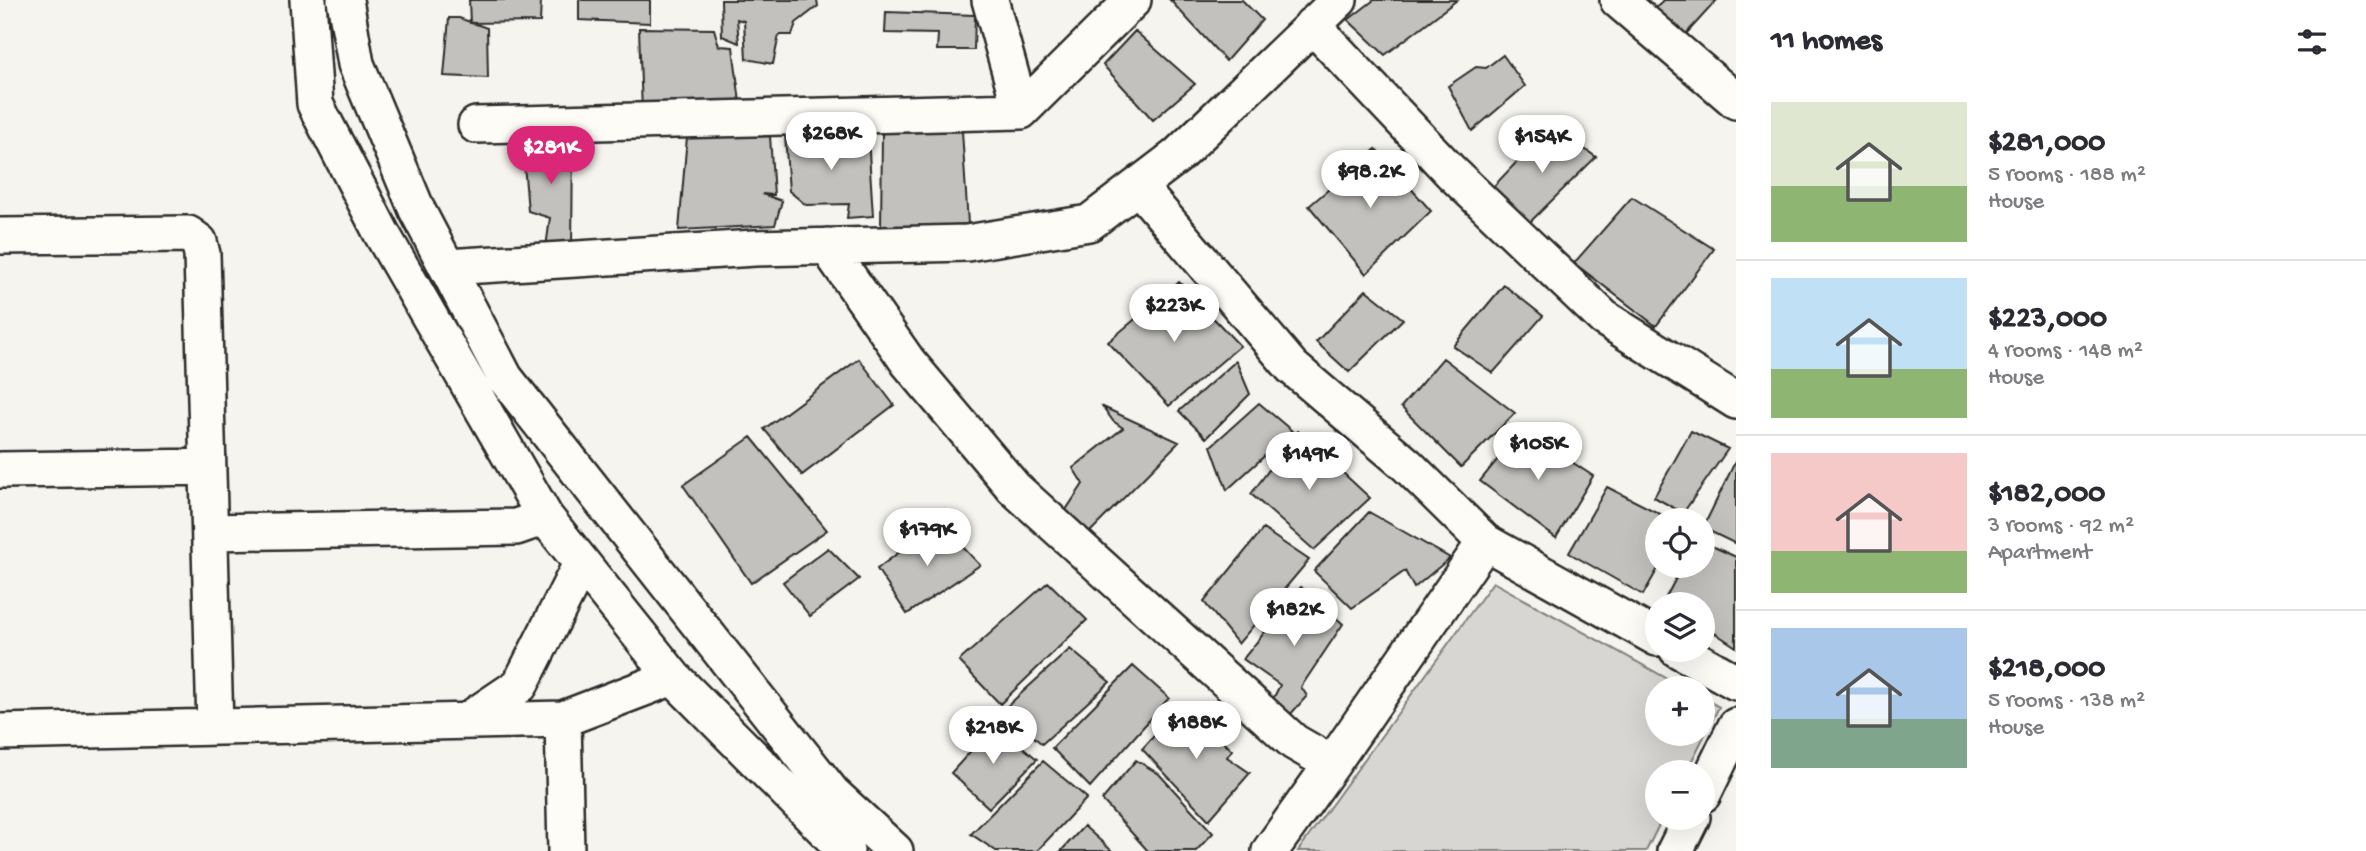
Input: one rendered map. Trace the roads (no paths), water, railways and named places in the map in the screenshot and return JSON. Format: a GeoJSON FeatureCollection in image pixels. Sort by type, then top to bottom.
{"type":"FeatureCollection","features":[{"type":"Feature","properties":{"kind":"street"},"geometry":{"type":"LineString","coordinates":[[308,0],[315,104],[382,234],[545,517],[673,677],[846,851]]}},
{"type":"Feature","properties":{"kind":"street"},"geometry":{"type":"LineString","coordinates":[[345,0],[356,64],[417,210],[505,378],[832,793],[895,851]]}},
{"type":"Feature","properties":{"kind":"street"},"geometry":{"type":"LineString","coordinates":[[990,0],[1021,111]]}},
{"type":"Feature","properties":{"kind":"street"},"geometry":{"type":"LineString","coordinates":[[475,125],[1021,111],[1133,0]]}},
{"type":"Feature","properties":{"kind":"street"},"geometry":{"type":"LineString","coordinates":[[447,267],[827,246],[967,243],[1089,223],[1177,156],[1339,0]]}},
{"type":"Feature","properties":{"kind":"street"},"geometry":{"type":"LineString","coordinates":[[1618,0],[1736,101]]}},
{"type":"Feature","properties":{"kind":"street"},"geometry":{"type":"LineString","coordinates":[[1312,25],[1451,172],[1604,318],[1736,401]]}},
{"type":"Feature","properties":{"kind":"street"},"geometry":{"type":"LineString","coordinates":[[1138,186],[1292,367],[1407,466],[1485,541],[1645,631]]}},
{"type":"Feature","properties":{"kind":"street"},"geometry":{"type":"LineString","coordinates":[[0,236],[188,234],[200,242],[215,726]]}},
{"type":"Feature","properties":{"kind":"street"},"geometry":{"type":"LineString","coordinates":[[827,246],[908,362],[1014,488],[1294,741],[1332,764]]}},
{"type":"Feature","properties":{"kind":"street"},"geometry":{"type":"LineString","coordinates":[[0,470],[208,467]]}},
{"type":"Feature","properties":{"kind":"street"},"geometry":{"type":"LineString","coordinates":[[210,532],[516,527],[545,517]]}},
{"type":"Feature","properties":{"kind":"street"},"geometry":{"type":"LineString","coordinates":[[1270,851],[1485,541]]}},
{"type":"Feature","properties":{"kind":"street"},"geometry":{"type":"LineString","coordinates":[[611,600],[651,563]]}},
{"type":"Feature","properties":{"kind":"street"},"geometry":{"type":"LineString","coordinates":[[468,720],[520,685],[581,564]]}},
{"type":"Feature","properties":{"kind":"street"},"geometry":{"type":"LineString","coordinates":[[1700,662],[1736,682]]}},
{"type":"Feature","properties":{"kind":"street"},"geometry":{"type":"LineString","coordinates":[[0,732],[563,719],[673,677]]}},
{"type":"Feature","properties":{"kind":"street"},"geometry":{"type":"LineString","coordinates":[[563,719],[566,851]]}},
{"type":"Feature","properties":{"kind":"street"},"geometry":{"type":"LineString","coordinates":[[1715,769],[1736,726]]}},
{"type":"Feature","properties":{"kind":"street"},"geometry":{"type":"LineString","coordinates":[[1675,851],[1686,830]]}}]}
